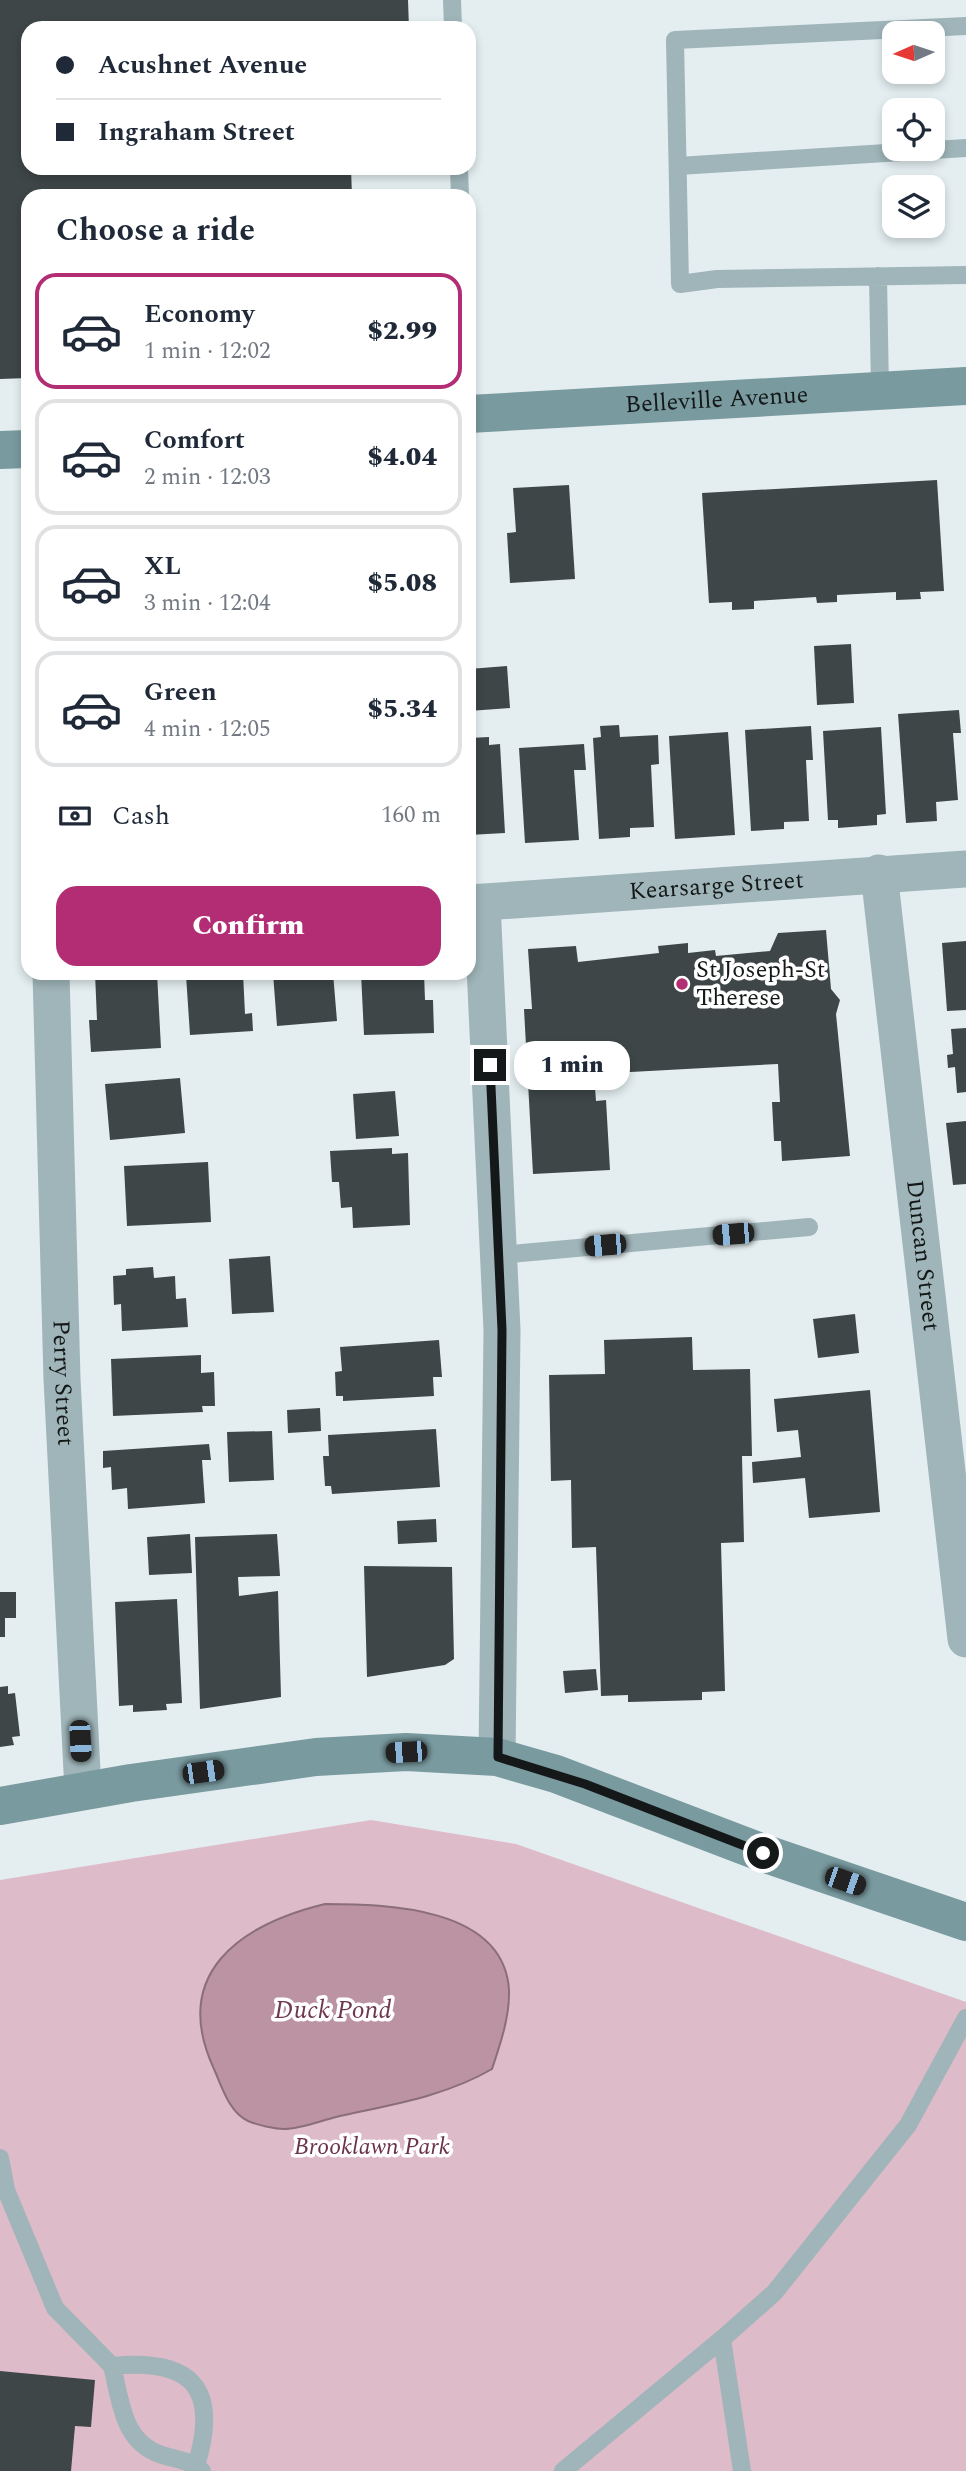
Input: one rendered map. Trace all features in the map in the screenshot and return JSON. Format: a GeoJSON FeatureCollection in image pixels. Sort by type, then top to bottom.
{"type":"FeatureCollection","features":[{"type":"Feature","properties":{"kind":"main road","name":"Belleville Avenue"},"geometry":{"type":"LineString","coordinates":[[476,414],[966,386]]}},
{"type":"Feature","properties":{"kind":"main road"},"geometry":{"type":"LineString","coordinates":[[0,450],[21,449]]}},
{"type":"Feature","properties":{"kind":"main road"},"geometry":{"type":"LineString","coordinates":[[0,1806],[83,1791],[316,1758],[406,1752],[452,1752],[498,1757],[565,1777],[763,1853],[966,1923]]}},
{"type":"Feature","properties":{"kind":"street","name":"Kearsarge Street"},"geometry":{"type":"LineString","coordinates":[[476,903],[966,869]]}},
{"type":"Feature","properties":{"kind":"street","name":"Duncan Street"},"geometry":{"type":"LineString","coordinates":[[879,873],[966,1639]]}},
{"type":"Feature","properties":{"kind":"street"},"geometry":{"type":"LineString","coordinates":[[476,903],[502,1330],[498,1757]]}},
{"type":"Feature","properties":{"kind":"street","name":"Perry Street"},"geometry":{"type":"LineString","coordinates":[[51,980],[62,1379],[83,1791]]}},
{"type":"Feature","properties":{"kind":"lane"},"geometry":{"type":"LineString","coordinates":[[452,0],[453,21]]}},
{"type":"Feature","properties":{"kind":"lane"},"geometry":{"type":"LineString","coordinates":[[966,26],[675,40],[680,284],[717,279],[966,275]]}},
{"type":"Feature","properties":{"kind":"lane"},"geometry":{"type":"LineString","coordinates":[[678,166],[966,148]]}},
{"type":"Feature","properties":{"kind":"lane"},"geometry":{"type":"LineString","coordinates":[[878,276],[880,391]]}},
{"type":"Feature","properties":{"kind":"lane"},"geometry":{"type":"LineString","coordinates":[[499,1255],[809,1227]]}},
{"type":"Feature","properties":{"kind":"lane"},"geometry":{"type":"LineString","coordinates":[[563,2471],[774,2293],[908,2124],[966,2018]]}},
{"type":"Feature","properties":{"kind":"lane"},"geometry":{"type":"LineString","coordinates":[[0,2158],[6,2190],[55,2308],[112,2366],[127,2425],[137,2441],[157,2453],[199,2468],[206,2433],[205,2407],[196,2385],[176,2371],[147,2362],[112,2366]]}},
{"type":"Feature","properties":{"kind":"lane"},"geometry":{"type":"LineString","coordinates":[[722,2339],[742,2471]]}},
{"type":"Feature","properties":{"kind":"green space","name":"Brooklawn Park"},"geometry":{"type":"Polygon","coordinates":[[[371,1820],[516,1844],[966,2002],[966,2471],[0,2471],[0,1880],[371,1820]]]}},
{"type":"Feature","properties":{"kind":"water","name":"Duck Pond"},"geometry":{"type":"Polygon","coordinates":[[[325,1904],[409,1909],[465,1926],[487,1942],[502,1962],[509,1990],[506,2020],[492,2069],[474,2079],[436,2093],[297,2128],[280,2129],[241,2117],[223,2091],[203,2035],[201,2006],[207,1981],[221,1959],[240,1940],[265,1925],[325,1904]]]}},
{"type":"Feature","properties":{"kind":"building"},"geometry":{"type":"Polygon","coordinates":[[[0,0],[408,0],[409,21],[21,21],[21,175],[351,175],[352,189],[21,189],[21,378],[0,379],[0,0]]]}},
{"type":"Feature","properties":{"kind":"building"},"geometry":{"type":"Polygon","coordinates":[[[937,480],[944,591],[920,592],[921,599],[896,600],[896,592],[837,595],[837,602],[817,603],[816,597],[754,601],[754,609],[732,610],[732,602],[709,603],[702,493],[937,480]]]}},
{"type":"Feature","properties":{"kind":"building"},"geometry":{"type":"Polygon","coordinates":[[[569,485],[575,579],[510,583],[507,533],[516,532],[513,488],[569,485]]]}},
{"type":"Feature","properties":{"kind":"building"},"geometry":{"type":"Polygon","coordinates":[[[851,644],[854,703],[817,705],[814,646],[851,644]]]}},
{"type":"Feature","properties":{"kind":"building"},"geometry":{"type":"Polygon","coordinates":[[[507,666],[510,708],[476,710],[476,668],[507,666]]]}},
{"type":"Feature","properties":{"kind":"building"},"geometry":{"type":"Polygon","coordinates":[[[959,710],[961,733],[953,733],[958,800],[936,802],[937,821],[906,823],[898,714],[959,710]]]}},
{"type":"Feature","properties":{"kind":"building"},"geometry":{"type":"Polygon","coordinates":[[[619,725],[620,737],[658,735],[659,764],[651,765],[654,827],[630,828],[630,837],[599,839],[593,738],[601,737],[600,726],[619,725]]]}},
{"type":"Feature","properties":{"kind":"building"},"geometry":{"type":"Polygon","coordinates":[[[811,726],[813,760],[806,760],[809,821],[784,822],[784,829],[751,831],[745,730],[811,726]]]}},
{"type":"Feature","properties":{"kind":"building"},"geometry":{"type":"Polygon","coordinates":[[[881,727],[886,814],[877,815],[877,825],[838,828],[838,820],[828,820],[823,731],[881,727]]]}},
{"type":"Feature","properties":{"kind":"building"},"geometry":{"type":"Polygon","coordinates":[[[728,732],[735,835],[675,839],[669,736],[728,732]]]}},
{"type":"Feature","properties":{"kind":"building"},"geometry":{"type":"Polygon","coordinates":[[[489,737],[489,745],[500,744],[505,833],[476,835],[476,738],[489,737]]]}},
{"type":"Feature","properties":{"kind":"building"},"geometry":{"type":"Polygon","coordinates":[[[584,744],[586,770],[574,770],[579,840],[525,843],[519,748],[584,744]]]}},
{"type":"Feature","properties":{"kind":"building"},"geometry":{"type":"Polygon","coordinates":[[[826,930],[831,989],[840,1000],[836,1014],[850,1156],[782,1161],[781,1141],[774,1141],[772,1102],[780,1102],[778,1064],[594,1074],[596,1101],[606,1100],[610,1170],[533,1174],[524,1009],[532,1009],[528,949],[576,946],[578,962],[659,953],[658,946],[688,943],[688,953],[715,950],[716,956],[770,951],[778,933],[826,930]]]}},
{"type":"Feature","properties":{"kind":"building"},"geometry":{"type":"Polygon","coordinates":[[[966,941],[966,1010],[947,1011],[942,943],[966,941]]]}},
{"type":"Feature","properties":{"kind":"building"},"geometry":{"type":"Polygon","coordinates":[[[95,980],[157,980],[161,1048],[91,1052],[89,1020],[97,1020],[95,980]]]}},
{"type":"Feature","properties":{"kind":"building"},"geometry":{"type":"Polygon","coordinates":[[[186,980],[243,980],[245,1014],[252,1013],[253,1031],[190,1035],[186,980]]]}},
{"type":"Feature","properties":{"kind":"building"},"geometry":{"type":"Polygon","coordinates":[[[274,980],[334,980],[337,1021],[277,1026],[274,980]]]}},
{"type":"Feature","properties":{"kind":"building"},"geometry":{"type":"Polygon","coordinates":[[[361,980],[424,980],[425,1000],[433,1000],[434,1033],[364,1035],[361,980]]]}},
{"type":"Feature","properties":{"kind":"building"},"geometry":{"type":"Polygon","coordinates":[[[966,1028],[966,1092],[957,1093],[955,1067],[948,1068],[947,1055],[953,1054],[951,1029],[966,1028]]]}},
{"type":"Feature","properties":{"kind":"building"},"geometry":{"type":"Polygon","coordinates":[[[180,1078],[185,1133],[110,1140],[105,1084],[180,1078]]]}},
{"type":"Feature","properties":{"kind":"building"},"geometry":{"type":"Polygon","coordinates":[[[395,1091],[399,1136],[356,1139],[353,1094],[395,1091]]]}},
{"type":"Feature","properties":{"kind":"building"},"geometry":{"type":"Polygon","coordinates":[[[966,1121],[966,1184],[953,1185],[946,1123],[966,1121]]]}},
{"type":"Feature","properties":{"kind":"building"},"geometry":{"type":"Polygon","coordinates":[[[392,1148],[392,1154],[408,1153],[410,1225],[353,1228],[352,1207],[341,1208],[339,1182],[332,1182],[330,1151],[392,1148]]]}},
{"type":"Feature","properties":{"kind":"building"},"geometry":{"type":"Polygon","coordinates":[[[208,1162],[211,1222],[127,1226],[124,1166],[208,1162]]]}},
{"type":"Feature","properties":{"kind":"building"},"geometry":{"type":"Polygon","coordinates":[[[270,1256],[274,1312],[232,1314],[229,1259],[270,1256]]]}},
{"type":"Feature","properties":{"kind":"building"},"geometry":{"type":"Polygon","coordinates":[[[153,1267],[154,1278],[175,1276],[176,1299],[186,1298],[188,1327],[122,1331],[121,1304],[114,1305],[113,1276],[126,1275],[126,1269],[153,1267]]]}},
{"type":"Feature","properties":{"kind":"building"},"geometry":{"type":"Polygon","coordinates":[[[855,1314],[859,1353],[818,1358],[813,1319],[855,1314]]]}},
{"type":"Feature","properties":{"kind":"building"},"geometry":{"type":"Polygon","coordinates":[[[692,1337],[693,1370],[750,1369],[752,1456],[742,1456],[744,1542],[721,1543],[725,1691],[702,1692],[702,1700],[628,1702],[628,1695],[601,1696],[596,1547],[572,1548],[571,1480],[551,1481],[549,1375],[605,1374],[604,1340],[692,1337]]]}},
{"type":"Feature","properties":{"kind":"building"},"geometry":{"type":"Polygon","coordinates":[[[439,1340],[442,1377],[433,1377],[434,1396],[343,1401],[343,1396],[336,1396],[335,1372],[342,1371],[340,1347],[439,1340]]]}},
{"type":"Feature","properties":{"kind":"building"},"geometry":{"type":"Polygon","coordinates":[[[201,1355],[201,1373],[214,1372],[215,1406],[202,1406],[203,1412],[113,1416],[111,1359],[201,1355]]]}},
{"type":"Feature","properties":{"kind":"building"},"geometry":{"type":"Polygon","coordinates":[[[870,1390],[880,1512],[809,1518],[805,1478],[753,1483],[752,1462],[801,1457],[798,1430],[777,1432],[774,1399],[870,1390]]]}},
{"type":"Feature","properties":{"kind":"building"},"geometry":{"type":"Polygon","coordinates":[[[320,1408],[321,1431],[288,1433],[287,1410],[320,1408]]]}},
{"type":"Feature","properties":{"kind":"building"},"geometry":{"type":"Polygon","coordinates":[[[436,1429],[440,1487],[332,1494],[331,1486],[325,1486],[323,1456],[329,1456],[328,1435],[436,1429]]]}},
{"type":"Feature","properties":{"kind":"building"},"geometry":{"type":"Polygon","coordinates":[[[272,1431],[274,1480],[229,1482],[227,1432],[272,1431]]]}},
{"type":"Feature","properties":{"kind":"building"},"geometry":{"type":"Polygon","coordinates":[[[209,1444],[211,1460],[202,1460],[205,1503],[128,1509],[127,1488],[112,1490],[111,1467],[103,1468],[103,1451],[209,1444]]]}},
{"type":"Feature","properties":{"kind":"building"},"geometry":{"type":"Polygon","coordinates":[[[436,1519],[437,1542],[398,1544],[397,1521],[436,1519]]]}},
{"type":"Feature","properties":{"kind":"building"},"geometry":{"type":"Polygon","coordinates":[[[190,1534],[192,1573],[149,1575],[147,1537],[190,1534]]]}},
{"type":"Feature","properties":{"kind":"building"},"geometry":{"type":"Polygon","coordinates":[[[277,1534],[280,1576],[238,1577],[239,1596],[278,1591],[281,1697],[200,1709],[195,1537],[277,1534]]]}},
{"type":"Feature","properties":{"kind":"building"},"geometry":{"type":"Polygon","coordinates":[[[364,1566],[452,1567],[454,1659],[445,1665],[367,1677],[364,1566]]]}},
{"type":"Feature","properties":{"kind":"building"},"geometry":{"type":"Polygon","coordinates":[[[0,1592],[16,1592],[16,1618],[5,1618],[5,1637],[0,1637],[0,1592]]]}},
{"type":"Feature","properties":{"kind":"building"},"geometry":{"type":"Polygon","coordinates":[[[177,1599],[182,1703],[166,1704],[167,1710],[133,1712],[133,1705],[119,1706],[115,1602],[177,1599]]]}},
{"type":"Feature","properties":{"kind":"building"},"geometry":{"type":"Polygon","coordinates":[[[596,1669],[598,1690],[565,1693],[563,1671],[596,1669]]]}},
{"type":"Feature","properties":{"kind":"building"},"geometry":{"type":"Polygon","coordinates":[[[8,1686],[8,1694],[15,1693],[20,1736],[12,1737],[14,1745],[0,1747],[0,1687],[8,1686]]]}},
{"type":"Feature","properties":{"kind":"building"},"geometry":{"type":"Polygon","coordinates":[[[0,2371],[95,2380],[91,2427],[75,2426],[71,2471],[0,2471],[0,2371]]]}},
{"type":"Feature","properties":{"kind":"place","name":"St Joseph-St Therese"},"geometry":{"type":"Point","coordinates":[682,984]}},
{"type":"Feature","properties":{"kind":"route"},"geometry":{"type":"LineString","coordinates":[[490,1065],[502,1330],[498,1757],[585,1784],[763,1853]]}}]}
